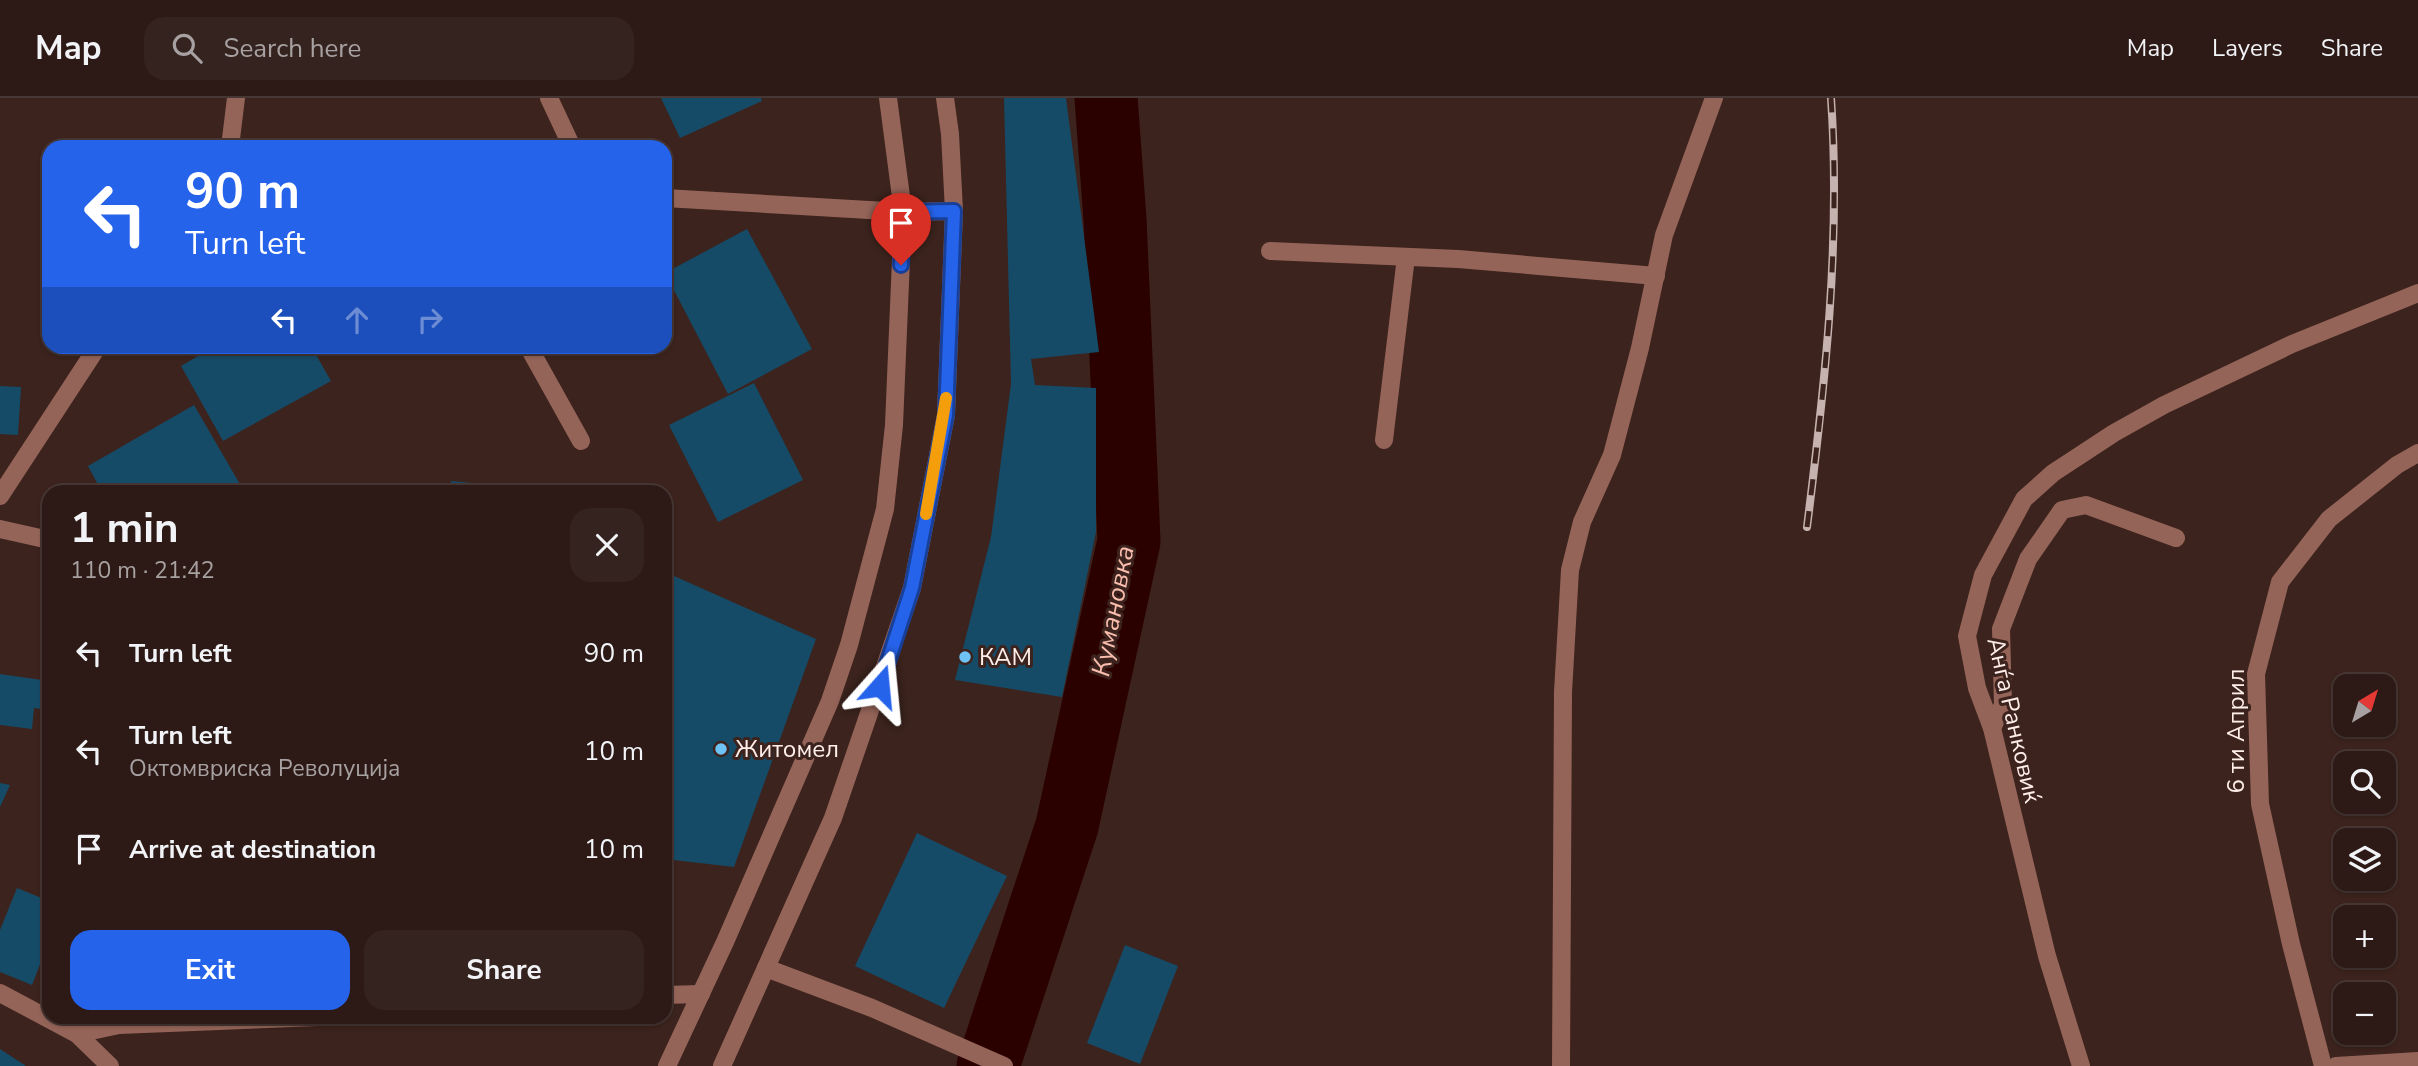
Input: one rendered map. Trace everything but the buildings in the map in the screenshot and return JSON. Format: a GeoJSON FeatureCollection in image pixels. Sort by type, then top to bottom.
{"type":"FeatureCollection","features":[{"type":"Feature","properties":{"kind":"street"},"geometry":{"type":"LineString","coordinates":[[232,140],[236,98]]}},
{"type":"Feature","properties":{"kind":"street"},"geometry":{"type":"LineString","coordinates":[[549,98],[569,140]]}},
{"type":"Feature","properties":{"kind":"street"},"geometry":{"type":"LineString","coordinates":[[667,1066],[830,701],[866,587],[886,509],[894,425],[903,212],[888,98]]}},
{"type":"Feature","properties":{"kind":"street"},"geometry":{"type":"LineString","coordinates":[[722,1066],[833,818],[912,588],[946,415],[954,211],[950,134],[944,98]]}},
{"type":"Feature","properties":{"kind":"street"},"geometry":{"type":"LineString","coordinates":[[1560,1066],[1563,692],[1570,570],[1582,522],[1612,455],[1664,235],[1714,98]]}},
{"type":"Feature","properties":{"kind":"street"},"geometry":{"type":"LineString","coordinates":[[672,198],[903,212],[954,211]]}},
{"type":"Feature","properties":{"kind":"street"},"geometry":{"type":"LineString","coordinates":[[1270,251],[1406,257],[1656,276]]}},
{"type":"Feature","properties":{"kind":"street"},"geometry":{"type":"LineString","coordinates":[[1384,440],[1406,257]]}},
{"type":"Feature","properties":{"kind":"street","name":"Анѓа Ранковиќ"},"geometry":{"type":"LineString","coordinates":[[2081,1066],[2047,956],[1992,728],[1977,688],[1967,636],[1983,575],[2024,499],[2053,472],[2164,405],[2292,344],[2418,293]]}},
{"type":"Feature","properties":{"kind":"street"},"geometry":{"type":"LineString","coordinates":[[0,496],[93,354]]}},
{"type":"Feature","properties":{"kind":"street"},"geometry":{"type":"LineString","coordinates":[[532,354],[581,441]]}},
{"type":"Feature","properties":{"kind":"street","name":"6 ти Април"},"geometry":{"type":"LineString","coordinates":[[2323,1066],[2291,944],[2260,804],[2256,674],[2280,582],[2329,519],[2397,465],[2418,453]]}},
{"type":"Feature","properties":{"kind":"street"},"geometry":{"type":"LineString","coordinates":[[1992,728],[2003,705],[2001,629],[2028,559],[2062,510],[2086,505],[2176,538]]}},
{"type":"Feature","properties":{"kind":"street"},"geometry":{"type":"LineString","coordinates":[[0,529],[42,538]]}},
{"type":"Feature","properties":{"kind":"street"},"geometry":{"type":"LineString","coordinates":[[766,968],[872,1008],[1004,1066]]}},
{"type":"Feature","properties":{"kind":"street"},"geometry":{"type":"LineString","coordinates":[[0,993],[42,1015]]}},
{"type":"Feature","properties":{"kind":"street"},"geometry":{"type":"LineString","coordinates":[[672,995],[701,994]]}},
{"type":"Feature","properties":{"kind":"street"},"geometry":{"type":"LineString","coordinates":[[58,1024],[77,1034],[110,1066]]}},
{"type":"Feature","properties":{"kind":"street"},"geometry":{"type":"LineString","coordinates":[[77,1034],[120,1025],[145,1024]]}},
{"type":"Feature","properties":{"kind":"street"},"geometry":{"type":"LineString","coordinates":[[2336,1066],[2418,1060]]}},
{"type":"Feature","properties":{"kind":"waterway","name":"Кумановка"},"geometry":{"type":"LineString","coordinates":[[988,1066],[1067,826],[1129,541],[1115,219],[1106,98]]}},
{"type":"Feature","properties":{"kind":"railway"},"geometry":{"type":"LineString","coordinates":[[1807,527],[1820,420],[1833,259],[1834,152],[1831,98]]}},
{"type":"Feature","properties":{"kind":"slow traffic"},"geometry":{"type":"LineString","coordinates":[[926,514],[946,415],[946,398]]}},
{"type":"Feature","properties":{"kind":"place","name":"КАМ"},"geometry":{"type":"Point","coordinates":[965,657]}},
{"type":"Feature","properties":{"kind":"place","name":"Житомел"},"geometry":{"type":"Point","coordinates":[721,749]}},
{"type":"Feature","properties":{"kind":"route"},"geometry":{"type":"LineString","coordinates":[[880,686],[912,588],[946,415],[954,211],[903,212],[901,265]]}}]}
